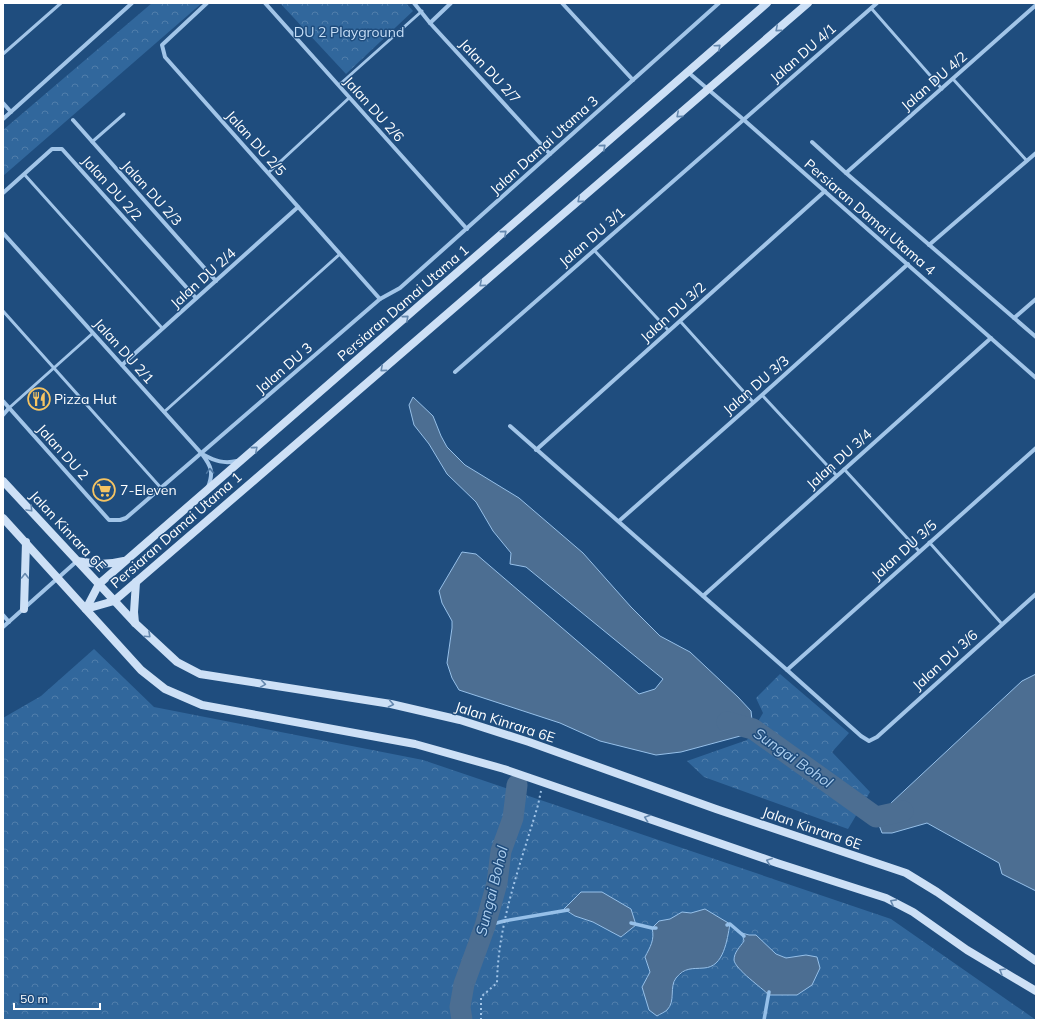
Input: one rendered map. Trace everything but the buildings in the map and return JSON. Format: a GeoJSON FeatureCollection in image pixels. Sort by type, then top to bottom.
{"type":"FeatureCollection","features":[{"type":"Feature","properties":{"kind":"street"},"geometry":{"type":"LineString","coordinates":[[3,119],[132,3]]}},
{"type":"Feature","properties":{"kind":"street","name":"Jalan DU 2/5"},"geometry":{"type":"LineString","coordinates":[[208,3],[162,45],[165,57],[380,299]]}},
{"type":"Feature","properties":{"kind":"street","name":"Jalan DU 2/6"},"geometry":{"type":"LineString","coordinates":[[265,3],[466,229]]}},
{"type":"Feature","properties":{"kind":"street","name":"Jalan DU 2/7"},"geometry":{"type":"LineString","coordinates":[[414,3],[422,11],[430,23],[550,154]]}},
{"type":"Feature","properties":{"kind":"street"},"geometry":{"type":"LineString","coordinates":[[430,23],[451,3]]}},
{"type":"Feature","properties":{"kind":"street"},"geometry":{"type":"LineString","coordinates":[[562,3],[633,80]]}},
{"type":"Feature","properties":{"kind":"street","name":"Jalan Damai Utama 3"},"geometry":{"type":"LineString","coordinates":[[380,299],[400,288],[719,3]]}},
{"type":"Feature","properties":{"kind":"street","name":"Persiaran Damai Utama 1"},"geometry":{"type":"LineString","coordinates":[[86,610],[99,584],[768,3]]}},
{"type":"Feature","properties":{"kind":"street","name":"Persiaran Damai Utama 1"},"geometry":{"type":"LineString","coordinates":[[86,610],[114,601],[808,3]]}},
{"type":"Feature","properties":{"kind":"street","name":"Jalan DU 4/1"},"geometry":{"type":"LineString","coordinates":[[744,120],[877,3]]}},
{"type":"Feature","properties":{"kind":"street","name":"Jalan DU 4/2"},"geometry":{"type":"LineString","coordinates":[[846,173],[1036,6]]}},
{"type":"Feature","properties":{"kind":"street","name":"Persiaran Damai Utama 4"},"geometry":{"type":"LineString","coordinates":[[689,73],[1036,378]]}},
{"type":"Feature","properties":{"kind":"street"},"geometry":{"type":"LineString","coordinates":[[3,103],[12,112]]}},
{"type":"Feature","properties":{"kind":"street","name":"Jalan DU 2/3"},"geometry":{"type":"LineString","coordinates":[[73,120],[216,281]]}},
{"type":"Feature","properties":{"kind":"street","name":"Jalan DU 3/1"},"geometry":{"type":"LineString","coordinates":[[455,372],[744,120]]}},
{"type":"Feature","properties":{"kind":"street"},"geometry":{"type":"LineString","coordinates":[[812,142],[1036,338]]}},
{"type":"Feature","properties":{"kind":"street","name":"Jalan DU 2/2"},"geometry":{"type":"LineString","coordinates":[[3,193],[52,149],[62,149],[196,298]]}},
{"type":"Feature","properties":{"kind":"street"},"geometry":{"type":"LineString","coordinates":[[929,245],[1036,153]]}},
{"type":"Feature","properties":{"kind":"street","name":"Jalan DU 3/2"},"geometry":{"type":"LineString","coordinates":[[536,450],[825,191]]}},
{"type":"Feature","properties":{"kind":"street","name":"Jalan DU 2/4"},"geometry":{"type":"LineString","coordinates":[[122,365],[298,207]]}},
{"type":"Feature","properties":{"kind":"street","name":"Jalan DU 2/1"},"geometry":{"type":"LineString","coordinates":[[3,234],[202,454],[210,465],[210,477],[206,491]]}},
{"type":"Feature","properties":{"kind":"street","name":"Jalan DU 3/3"},"geometry":{"type":"LineString","coordinates":[[619,521],[908,264]]}},
{"type":"Feature","properties":{"kind":"street","name":"Jalan DU 3"},"geometry":{"type":"LineString","coordinates":[[202,454],[380,299]]}},
{"type":"Feature","properties":{"kind":"street"},"geometry":{"type":"LineString","coordinates":[[1014,318],[1036,299]]}},
{"type":"Feature","properties":{"kind":"street","name":"Jalan DU 3/4"},"geometry":{"type":"LineString","coordinates":[[703,596],[990,338]]}},
{"type":"Feature","properties":{"kind":"street","name":"Jalan DU 2"},"geometry":{"type":"LineString","coordinates":[[3,401],[109,520],[120,520],[126,518],[202,454]]}},
{"type":"Feature","properties":{"kind":"street"},"geometry":{"type":"LineString","coordinates":[[3,415],[9,408]]}},
{"type":"Feature","properties":{"kind":"street"},"geometry":{"type":"LineString","coordinates":[[510,426],[787,670]]}},
{"type":"Feature","properties":{"kind":"street","name":"Jalan DU 3/5"},"geometry":{"type":"LineString","coordinates":[[787,670],[1036,448]]}},
{"type":"Feature","properties":{"kind":"street"},"geometry":{"type":"LineString","coordinates":[[202,454],[222,463],[242,460]]}},
{"type":"Feature","properties":{"kind":"street","name":"Jalan Kinrara 6E"},"geometry":{"type":"LineString","coordinates":[[3,481],[135,623],[177,662],[200,674],[391,704],[460,720],[529,742],[708,807],[906,873],[937,892],[1036,962]]}},
{"type":"Feature","properties":{"kind":"street"},"geometry":{"type":"LineString","coordinates":[[3,518],[141,670],[164,690],[202,705],[415,744],[504,769],[777,863],[886,898],[913,912],[967,950],[1036,991]]}},
{"type":"Feature","properties":{"kind":"street"},"geometry":{"type":"LineString","coordinates":[[24,609],[26,542]]}},
{"type":"Feature","properties":{"kind":"street"},"geometry":{"type":"LineString","coordinates":[[3,627],[77,561],[110,564],[126,561]]}},
{"type":"Feature","properties":{"kind":"street"},"geometry":{"type":"LineString","coordinates":[[135,623],[134,612],[136,582]]}},
{"type":"Feature","properties":{"kind":"street","name":"Jalan DU 3/6"},"geometry":{"type":"LineString","coordinates":[[787,670],[861,736],[869,741],[877,737],[1036,594]]}},
{"type":"Feature","properties":{"kind":"street"},"geometry":{"type":"LineString","coordinates":[[3,615],[9,622]]}},
{"type":"Feature","properties":{"kind":"lane"},"geometry":{"type":"LineString","coordinates":[[3,54],[61,3]]}},
{"type":"Feature","properties":{"kind":"lane"},"geometry":{"type":"LineString","coordinates":[[871,8],[942,89]]}},
{"type":"Feature","properties":{"kind":"lane"},"geometry":{"type":"LineString","coordinates":[[338,85],[422,11]]}},
{"type":"Feature","properties":{"kind":"lane"},"geometry":{"type":"LineString","coordinates":[[954,79],[1027,161]]}},
{"type":"Feature","properties":{"kind":"lane"},"geometry":{"type":"LineString","coordinates":[[268,173],[349,98]]}},
{"type":"Feature","properties":{"kind":"lane"},"geometry":{"type":"LineString","coordinates":[[92,142],[124,114]]}},
{"type":"Feature","properties":{"kind":"lane"},"geometry":{"type":"LineString","coordinates":[[24,174],[162,328]]}},
{"type":"Feature","properties":{"kind":"lane"},"geometry":{"type":"LineString","coordinates":[[594,250],[669,331]]}},
{"type":"Feature","properties":{"kind":"lane"},"geometry":{"type":"LineString","coordinates":[[164,412],[340,254]]}},
{"type":"Feature","properties":{"kind":"lane"},"geometry":{"type":"LineString","coordinates":[[3,311],[161,488]]}},
{"type":"Feature","properties":{"kind":"lane"},"geometry":{"type":"LineString","coordinates":[[680,321],[753,402]]}},
{"type":"Feature","properties":{"kind":"lane"},"geometry":{"type":"LineString","coordinates":[[9,408],[93,333]]}},
{"type":"Feature","properties":{"kind":"lane"},"geometry":{"type":"LineString","coordinates":[[762,395],[837,476]]}},
{"type":"Feature","properties":{"kind":"lane"},"geometry":{"type":"LineString","coordinates":[[844,469],[919,551]]}},
{"type":"Feature","properties":{"kind":"lane"},"geometry":{"type":"LineString","coordinates":[[929,542],[1002,624]]}},
{"type":"Feature","properties":{"kind":"path"},"geometry":{"type":"LineString","coordinates":[[481,1020],[481,997],[497,982],[497,961],[504,921],[538,805],[542,782]]}},
{"type":"Feature","properties":{"kind":"green space"},"geometry":{"type":"Polygon","coordinates":[[[152,3],[202,3],[3,176],[3,130],[152,3]]]}},
{"type":"Feature","properties":{"kind":"green space","name":"DU 2 Playground"},"geometry":{"type":"Polygon","coordinates":[[[280,3],[406,3],[413,11],[346,74],[280,3]]]}},
{"type":"Feature","properties":{"kind":"green space"},"geometry":{"type":"Polygon","coordinates":[[[94,649],[154,707],[423,760],[891,919],[1036,1020],[3,1020],[3,718],[41,696],[94,649]],[[564,909],[575,916],[593,922],[622,937],[636,925],[564,909]],[[705,909],[691,913],[682,913],[670,919],[659,921],[652,928],[652,940],[645,957],[650,972],[642,987],[673,997],[673,983],[677,977],[692,968],[705,968],[705,909]],[[742,933],[744,941],[737,950],[735,956],[737,967],[806,955],[786,958],[776,954],[756,935],[742,933]]]}},
{"type":"Feature","properties":{"kind":"green space"},"geometry":{"type":"Polygon","coordinates":[[[780,674],[849,733],[832,752],[870,792],[848,829],[704,777],[687,761],[747,740],[763,713],[756,698],[780,674]]]}},
{"type":"Feature","properties":{"kind":"shaded area"},"geometry":{"type":"Polygon","coordinates":[[[413,397],[433,416],[447,447],[465,465],[519,498],[583,553],[631,607],[660,636],[690,652],[738,697],[751,711],[753,729],[744,735],[681,752],[656,755],[600,741],[560,723],[459,690],[452,678],[447,663],[452,621],[442,603],[439,591],[462,552],[476,554],[639,694],[655,689],[663,679],[526,567],[510,564],[511,553],[493,531],[476,502],[447,474],[429,444],[414,425],[409,405],[413,397]]]}},
{"type":"Feature","properties":{"kind":"shaded area"},"geometry":{"type":"Polygon","coordinates":[[[1036,674],[1036,891],[1002,874],[999,863],[927,823],[892,833],[882,833],[876,817],[1022,681],[1036,674]]]}},
{"type":"Feature","properties":{"kind":"shaded area"},"geometry":{"type":"Polygon","coordinates":[[[581,892],[602,892],[631,909],[636,925],[621,937],[593,922],[575,916],[564,909],[581,892]]]}},
{"type":"Feature","properties":{"kind":"shaded area"},"geometry":{"type":"Polygon","coordinates":[[[705,909],[730,924],[726,945],[723,952],[716,963],[711,966],[689,969],[679,974],[674,982],[670,1006],[666,1011],[657,1016],[649,1010],[642,987],[650,972],[645,957],[652,940],[652,928],[659,921],[670,919],[682,912],[691,913],[705,909]]]}},
{"type":"Feature","properties":{"kind":"shaded area"},"geometry":{"type":"Polygon","coordinates":[[[742,933],[756,935],[776,954],[786,958],[806,955],[817,957],[820,968],[812,985],[797,995],[769,995],[739,968],[734,960],[735,954],[744,941],[742,933]]]}},
{"type":"Feature","properties":{"kind":"waterway","name":"Sungai Bohol"},"geometry":{"type":"LineString","coordinates":[[727,722],[753,729],[876,817],[903,811]]}},
{"type":"Feature","properties":{"kind":"waterway","name":"Sungai Bohol"},"geometry":{"type":"LineString","coordinates":[[462,1020],[460,1007],[464,984],[485,926],[497,883],[501,851],[513,818],[517,785]]}},
{"type":"Feature","properties":{"kind":"waterway"},"geometry":{"type":"LineString","coordinates":[[485,926],[504,921],[568,910]]}},
{"type":"Feature","properties":{"kind":"waterway"},"geometry":{"type":"LineString","coordinates":[[631,923],[656,928]]}},
{"type":"Feature","properties":{"kind":"waterway"},"geometry":{"type":"LineString","coordinates":[[727,925],[730,924],[744,936]]}},
{"type":"Feature","properties":{"kind":"waterway"},"geometry":{"type":"LineString","coordinates":[[764,1020],[769,992]]}},
{"type":"Feature","properties":{"kind":"place","name":"Pizza Hut"},"geometry":{"type":"Point","coordinates":[39,399]}},
{"type":"Feature","properties":{"kind":"place","name":"7-Eleven"},"geometry":{"type":"Point","coordinates":[104,490]}}]}
